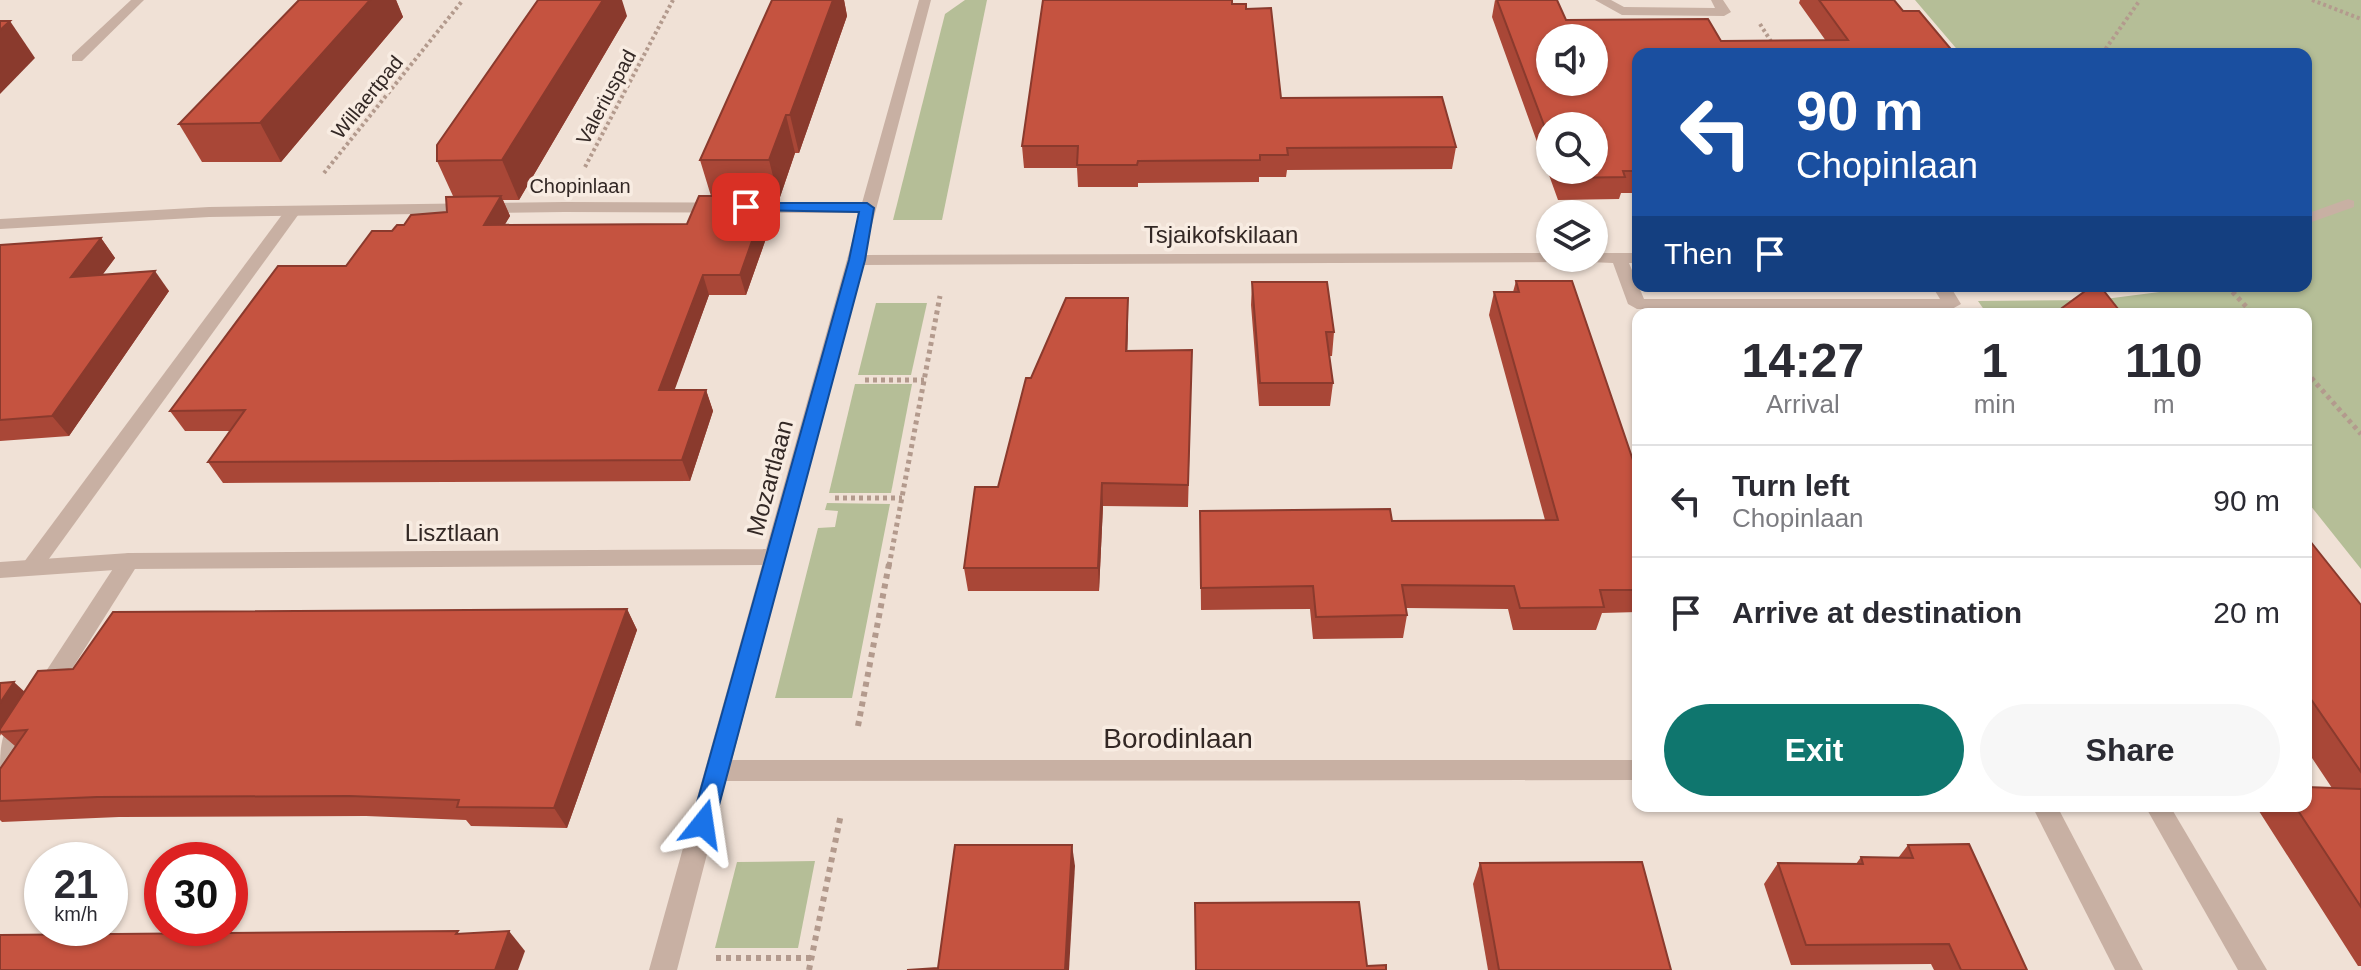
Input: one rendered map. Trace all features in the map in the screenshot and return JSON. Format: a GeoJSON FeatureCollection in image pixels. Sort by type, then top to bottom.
{"type":"FeatureCollection","features":[{"type":"Feature","properties":{"kind":"street"},"geometry":{"type":"LineString","coordinates":[[77,58],[138,0]]}},
{"type":"Feature","properties":{"kind":"street","name":"Mozartlaan"},"geometry":{"type":"LineString","coordinates":[[665,964],[925,0]]}},
{"type":"Feature","properties":{"kind":"street"},"geometry":{"type":"LineString","coordinates":[[1601,0],[1622,11],[1724,12],[1717,0]]}},
{"type":"Feature","properties":{"kind":"street"},"geometry":{"type":"LineString","coordinates":[[2312,217],[2348,204]]}},
{"type":"Feature","properties":{"kind":"street","name":"Chopinlaan"},"geometry":{"type":"LineString","coordinates":[[0,224],[209,212],[564,207],[867,208]]}},
{"type":"Feature","properties":{"kind":"street"},"geometry":{"type":"LineString","coordinates":[[31,568],[293,211]]}},
{"type":"Feature","properties":{"kind":"street","name":"Tsjaikofskilaan"},"geometry":{"type":"LineString","coordinates":[[857,260],[1536,258]]}},
{"type":"Feature","properties":{"kind":"street"},"geometry":{"type":"LineString","coordinates":[[1608,258],[1632,258]]}},
{"type":"Feature","properties":{"kind":"street"},"geometry":{"type":"LineString","coordinates":[[1619,258],[1632,291]]}},
{"type":"Feature","properties":{"kind":"street"},"geometry":{"type":"LineString","coordinates":[[1632,292],[1637,304],[1952,304],[1945,292]]}},
{"type":"Feature","properties":{"kind":"street","name":"Lisztlaan"},"geometry":{"type":"LineString","coordinates":[[0,570],[129,561],[776,557]]}},
{"type":"Feature","properties":{"kind":"street"},"geometry":{"type":"LineString","coordinates":[[0,761],[129,561]]}},
{"type":"Feature","properties":{"kind":"street","name":"Borodinlaan"},"geometry":{"type":"LineString","coordinates":[[717,771],[1632,770]]}},
{"type":"Feature","properties":{"kind":"street"},"geometry":{"type":"LineString","coordinates":[[2047,812],[2129,970]]}},
{"type":"Feature","properties":{"kind":"street"},"geometry":{"type":"LineString","coordinates":[[2161,812],[2253,970]]}},
{"type":"Feature","properties":{"kind":"path","name":"Willaertpad"},"geometry":{"type":"LineString","coordinates":[[293,211],[463,0]]}},
{"type":"Feature","properties":{"kind":"path","name":"Valeriuspad"},"geometry":{"type":"LineString","coordinates":[[564,207],[673,0]]}},
{"type":"Feature","properties":{"kind":"path"},"geometry":{"type":"LineString","coordinates":[[2106,48],[2140,0]]}},
{"type":"Feature","properties":{"kind":"path"},"geometry":{"type":"LineString","coordinates":[[2312,0],[2361,19]]}},
{"type":"Feature","properties":{"kind":"path"},"geometry":{"type":"LineString","coordinates":[[809,970],[947,259]]}},
{"type":"Feature","properties":{"kind":"path"},"geometry":{"type":"LineString","coordinates":[[2233,292],[2247,308]]}},
{"type":"Feature","properties":{"kind":"path"},"geometry":{"type":"LineString","coordinates":[[2312,379],[2361,434]]}},
{"type":"Feature","properties":{"kind":"path"},"geometry":{"type":"LineString","coordinates":[[824,380],[924,380]]}},
{"type":"Feature","properties":{"kind":"path"},"geometry":{"type":"LineString","coordinates":[[791,499],[902,498]]}},
{"type":"Feature","properties":{"kind":"path"},"geometry":{"type":"LineString","coordinates":[[665,964],[812,958]]}},
{"type":"Feature","properties":{"kind":"green space"},"geometry":{"type":"Polygon","coordinates":[[[965,0],[987,0],[942,220],[893,220],[945,14],[965,0]]]}},
{"type":"Feature","properties":{"kind":"green space"},"geometry":{"type":"Polygon","coordinates":[[[1915,0],[2361,0],[2361,569],[2312,508],[2312,308],[1983,308],[1978,301],[2097,300],[2159,292],[2312,292],[2312,48],[1956,48],[1915,0]]]}},
{"type":"Feature","properties":{"kind":"green space"},"geometry":{"type":"Polygon","coordinates":[[[876,303],[927,303],[911,375],[858,375],[876,303]]]}},
{"type":"Feature","properties":{"kind":"green space"},"geometry":{"type":"Polygon","coordinates":[[[855,384],[912,384],[891,493],[829,493],[855,384]]]}},
{"type":"Feature","properties":{"kind":"green space"},"geometry":{"type":"Polygon","coordinates":[[[827,503],[890,504],[852,698],[775,698],[818,528],[835,527],[838,511],[825,510],[827,503]]]}},
{"type":"Feature","properties":{"kind":"green space"},"geometry":{"type":"Polygon","coordinates":[[[815,861],[798,948],[715,948],[737,862],[815,861]]]}},
{"type":"Feature","properties":{"kind":"building"},"geometry":{"type":"Polygon","coordinates":[[[299,0],[370,0],[260,123],[179,124],[299,0]]]}},
{"type":"Feature","properties":{"kind":"building"},"geometry":{"type":"Polygon","coordinates":[[[538,0],[603,0],[502,160],[437,161],[437,145],[538,0]]]}},
{"type":"Feature","properties":{"kind":"building"},"geometry":{"type":"Polygon","coordinates":[[[772,0],[833,0],[790,115],[786,115],[769,160],[700,160],[772,0]]]}},
{"type":"Feature","properties":{"kind":"building"},"geometry":{"type":"Polygon","coordinates":[[[1043,0],[1232,0],[1232,4],[1246,4],[1246,9],[1271,8],[1281,98],[1442,97],[1456,147],[1287,148],[1288,155],[1260,155],[1260,160],[1077,165],[1078,146],[1022,146],[1043,0]]]}},
{"type":"Feature","properties":{"kind":"building"},"geometry":{"type":"Polygon","coordinates":[[[1497,0],[1557,0],[1566,20],[1708,19],[1721,41],[1848,40],[1819,0],[1894,0],[1903,11],[1919,11],[1950,48],[1632,48],[1632,171],[1623,171],[1625,177],[1608,177],[1608,112],[1539,112],[1497,0]]]}},
{"type":"Feature","properties":{"kind":"building"},"geometry":{"type":"Polygon","coordinates":[[[0,21],[10,21],[0,30],[0,21]]]}},
{"type":"Feature","properties":{"kind":"building"},"geometry":{"type":"Polygon","coordinates":[[[501,196],[484,225],[687,224],[699,196],[768,196],[740,275],[703,275],[659,390],[706,390],[682,460],[208,462],[245,410],[170,411],[278,266],[346,266],[372,231],[392,231],[397,225],[404,225],[411,215],[447,212],[446,197],[501,196]]]}},
{"type":"Feature","properties":{"kind":"building"},"geometry":{"type":"Polygon","coordinates":[[[101,238],[71,277],[155,271],[52,416],[0,420],[0,245],[101,238]]]}},
{"type":"Feature","properties":{"kind":"building"},"geometry":{"type":"Polygon","coordinates":[[[1516,281],[1572,281],[1632,457],[1632,590],[1600,590],[1604,607],[1520,608],[1514,586],[1402,585],[1407,615],[1316,617],[1313,586],[1201,588],[1200,511],[1390,509],[1392,521],[1558,520],[1494,292],[1519,292],[1516,281]]]}},
{"type":"Feature","properties":{"kind":"building"},"geometry":{"type":"Polygon","coordinates":[[[1252,282],[1327,282],[1334,332],[1326,332],[1333,383],[1260,383],[1252,282]]]}},
{"type":"Feature","properties":{"kind":"building"},"geometry":{"type":"Polygon","coordinates":[[[2084,292],[2105,292],[2117,308],[2062,308],[2084,292]]]}},
{"type":"Feature","properties":{"kind":"building"},"geometry":{"type":"Polygon","coordinates":[[[1066,298],[1128,298],[1126,351],[1192,350],[1188,485],[1102,483],[1098,568],[964,568],[975,487],[998,487],[1026,378],[1031,378],[1066,298]]]}},
{"type":"Feature","properties":{"kind":"building"},"geometry":{"type":"Polygon","coordinates":[[[2312,544],[2361,605],[2361,772],[2312,701],[2312,544]]]}},
{"type":"Feature","properties":{"kind":"building"},"geometry":{"type":"Polygon","coordinates":[[[627,609],[554,808],[457,807],[459,800],[349,796],[97,797],[0,801],[0,769],[27,730],[0,732],[0,729],[38,671],[73,669],[113,612],[627,609]]]}},
{"type":"Feature","properties":{"kind":"building"},"geometry":{"type":"Polygon","coordinates":[[[14,682],[0,703],[0,683],[14,682]]]}},
{"type":"Feature","properties":{"kind":"building"},"geometry":{"type":"Polygon","coordinates":[[[2312,787],[2361,789],[2361,907],[2299,812],[2312,812],[2312,787]]]}},
{"type":"Feature","properties":{"kind":"building"},"geometry":{"type":"Polygon","coordinates":[[[1969,844],[2027,970],[1961,970],[1949,944],[1806,945],[1778,863],[1863,864],[1861,857],[1913,858],[1908,845],[1969,844]]]}},
{"type":"Feature","properties":{"kind":"building"},"geometry":{"type":"Polygon","coordinates":[[[955,845],[1072,845],[1065,970],[907,970],[938,968],[955,845]]]}},
{"type":"Feature","properties":{"kind":"building"},"geometry":{"type":"Polygon","coordinates":[[[1642,862],[1671,970],[1499,970],[1480,863],[1642,862]]]}},
{"type":"Feature","properties":{"kind":"building"},"geometry":{"type":"Polygon","coordinates":[[[1359,902],[1367,966],[1386,965],[1386,970],[1196,970],[1195,903],[1359,902]]]}},
{"type":"Feature","properties":{"kind":"building"},"geometry":{"type":"Polygon","coordinates":[[[458,931],[456,934],[509,931],[495,970],[0,970],[0,935],[24,935],[24,946],[128,946],[128,934],[144,934],[144,946],[248,946],[248,933],[458,931]]]}},
{"type":"Feature","properties":{"kind":"route"},"geometry":{"type":"LineString","coordinates":[[703,824],[857,260],[867,208],[746,207]]}}]}
